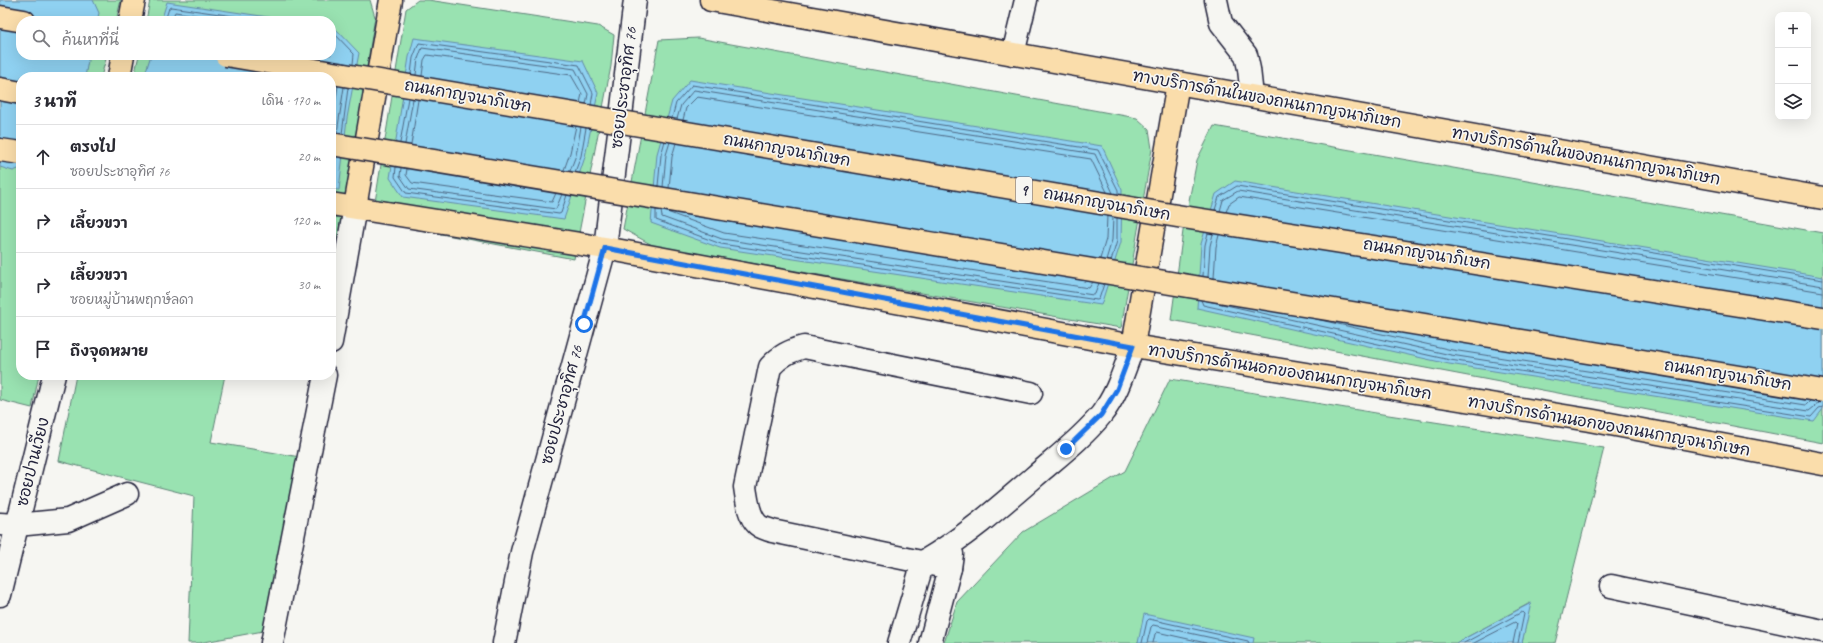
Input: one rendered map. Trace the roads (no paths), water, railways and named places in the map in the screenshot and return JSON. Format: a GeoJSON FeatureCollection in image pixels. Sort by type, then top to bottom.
{"type":"FeatureCollection","features":[{"type":"Feature","properties":{"kind":"main road"},"geometry":{"type":"LineString","coordinates":[[131,16],[134,0]]}},
{"type":"Feature","properties":{"kind":"main road"},"geometry":{"type":"LineString","coordinates":[[355,208],[391,0]]}},
{"type":"Feature","properties":{"kind":"main road","name":"ทางบริการด้านในของถนนกาญจนาภิเษก"},"geometry":{"type":"LineString","coordinates":[[711,0],[1823,198]]}},
{"type":"Feature","properties":{"kind":"main road"},"geometry":{"type":"LineString","coordinates":[[0,17],[16,20]]}},
{"type":"Feature","properties":{"kind":"main road"},"geometry":{"type":"LineString","coordinates":[[120,72],[122,60]]}},
{"type":"Feature","properties":{"kind":"main road","name":"ถนนกาญจนาภิเษก"},"geometry":{"type":"LineString","coordinates":[[256,60],[326,72]]}},
{"type":"Feature","properties":{"kind":"main road","name":"ถนนกาญจนาภิเษก"},"geometry":{"type":"LineString","coordinates":[[336,74],[1177,216],[1823,318]]}},
{"type":"Feature","properties":{"kind":"main road"},"geometry":{"type":"LineString","coordinates":[[1133,346],[1178,83]]}},
{"type":"Feature","properties":{"kind":"main road"},"geometry":{"type":"LineString","coordinates":[[0,89],[16,92]]}},
{"type":"Feature","properties":{"kind":"main road","name":"ถนนกาญจนาภิเษก"},"geometry":{"type":"LineString","coordinates":[[336,145],[1823,391]]}},
{"type":"Feature","properties":{"kind":"main road"},"geometry":{"type":"LineString","coordinates":[[0,150],[16,152]]}},
{"type":"Feature","properties":{"kind":"main road","name":"ทางบริการด้านนอกของถนนกาญจนาภิเษก"},"geometry":{"type":"LineString","coordinates":[[336,205],[605,248],[1133,346],[1581,419],[1823,464]]}},
{"type":"Feature","properties":{"kind":"street","name":"ซอยประชาอุทิศ 76"},"geometry":{"type":"LineString","coordinates":[[504,643],[522,552],[605,248],[635,0]]}},
{"type":"Feature","properties":{"kind":"street"},"geometry":{"type":"LineString","coordinates":[[1013,54],[1026,0]]}},
{"type":"Feature","properties":{"kind":"street"},"geometry":{"type":"LineString","coordinates":[[1216,0],[1221,23],[1246,55],[1252,96]]}},
{"type":"Feature","properties":{"kind":"street"},"geometry":{"type":"LineString","coordinates":[[336,314],[355,208]]}},
{"type":"Feature","properties":{"kind":"street"},"geometry":{"type":"LineString","coordinates":[[899,643],[923,562],[952,544],[999,508],[1041,472],[1101,415],[1117,389],[1133,346]]}},
{"type":"Feature","properties":{"kind":"street"},"geometry":{"type":"LineString","coordinates":[[950,568],[772,531],[758,525],[747,503],[745,487],[770,367],[780,357],[791,350],[804,347],[1031,393]]}},
{"type":"Feature","properties":{"kind":"street","name":"ซอยปานเวียง"},"geometry":{"type":"LineString","coordinates":[[0,595],[9,524],[52,380]]}},
{"type":"Feature","properties":{"kind":"street"},"geometry":{"type":"LineString","coordinates":[[272,643],[324,380]]}},
{"type":"Feature","properties":{"kind":"street"},"geometry":{"type":"LineString","coordinates":[[9,524],[68,520],[127,494]]}},
{"type":"Feature","properties":{"kind":"street"},"geometry":{"type":"LineString","coordinates":[[930,643],[950,568],[952,544]]}},
{"type":"Feature","properties":{"kind":"street"},"geometry":{"type":"LineString","coordinates":[[1611,586],[1823,631]]}},
{"type":"Feature","properties":{"kind":"water"},"geometry":{"type":"Polygon","coordinates":[[[0,0],[93,0],[99,13],[98,16],[16,16],[16,60],[88,60],[86,72],[16,72],[16,170],[13,171],[0,167],[0,0]]]}},
{"type":"Feature","properties":{"kind":"water"},"geometry":{"type":"Polygon","coordinates":[[[167,2],[261,16],[163,16],[167,2]]]}},
{"type":"Feature","properties":{"kind":"water"},"geometry":{"type":"Polygon","coordinates":[[[336,29],[359,53],[347,118],[339,190],[336,190],[336,72],[146,72],[149,60],[336,60],[336,29]]]}},
{"type":"Feature","properties":{"kind":"water"},"geometry":{"type":"Polygon","coordinates":[[[414,38],[583,61],[598,93],[585,157],[564,219],[403,197],[390,178],[409,57],[414,38]]]}},
{"type":"Feature","properties":{"kind":"water"},"geometry":{"type":"Polygon","coordinates":[[[690,80],[1102,146],[1122,190],[1121,242],[1101,305],[720,248],[651,223],[657,154],[672,101],[690,80]]]}},
{"type":"Feature","properties":{"kind":"water"},"geometry":{"type":"Polygon","coordinates":[[[1235,181],[1823,277],[1823,409],[1814,421],[1449,364],[1197,308],[1201,244],[1216,194],[1235,181]]]}},
{"type":"Feature","properties":{"kind":"water"},"geometry":{"type":"Polygon","coordinates":[[[1531,603],[1522,643],[1456,643],[1531,603]]]}},
{"type":"Feature","properties":{"kind":"water"},"geometry":{"type":"Polygon","coordinates":[[[1144,614],[1254,638],[1253,643],[1138,643],[1144,614]]]}}]}
